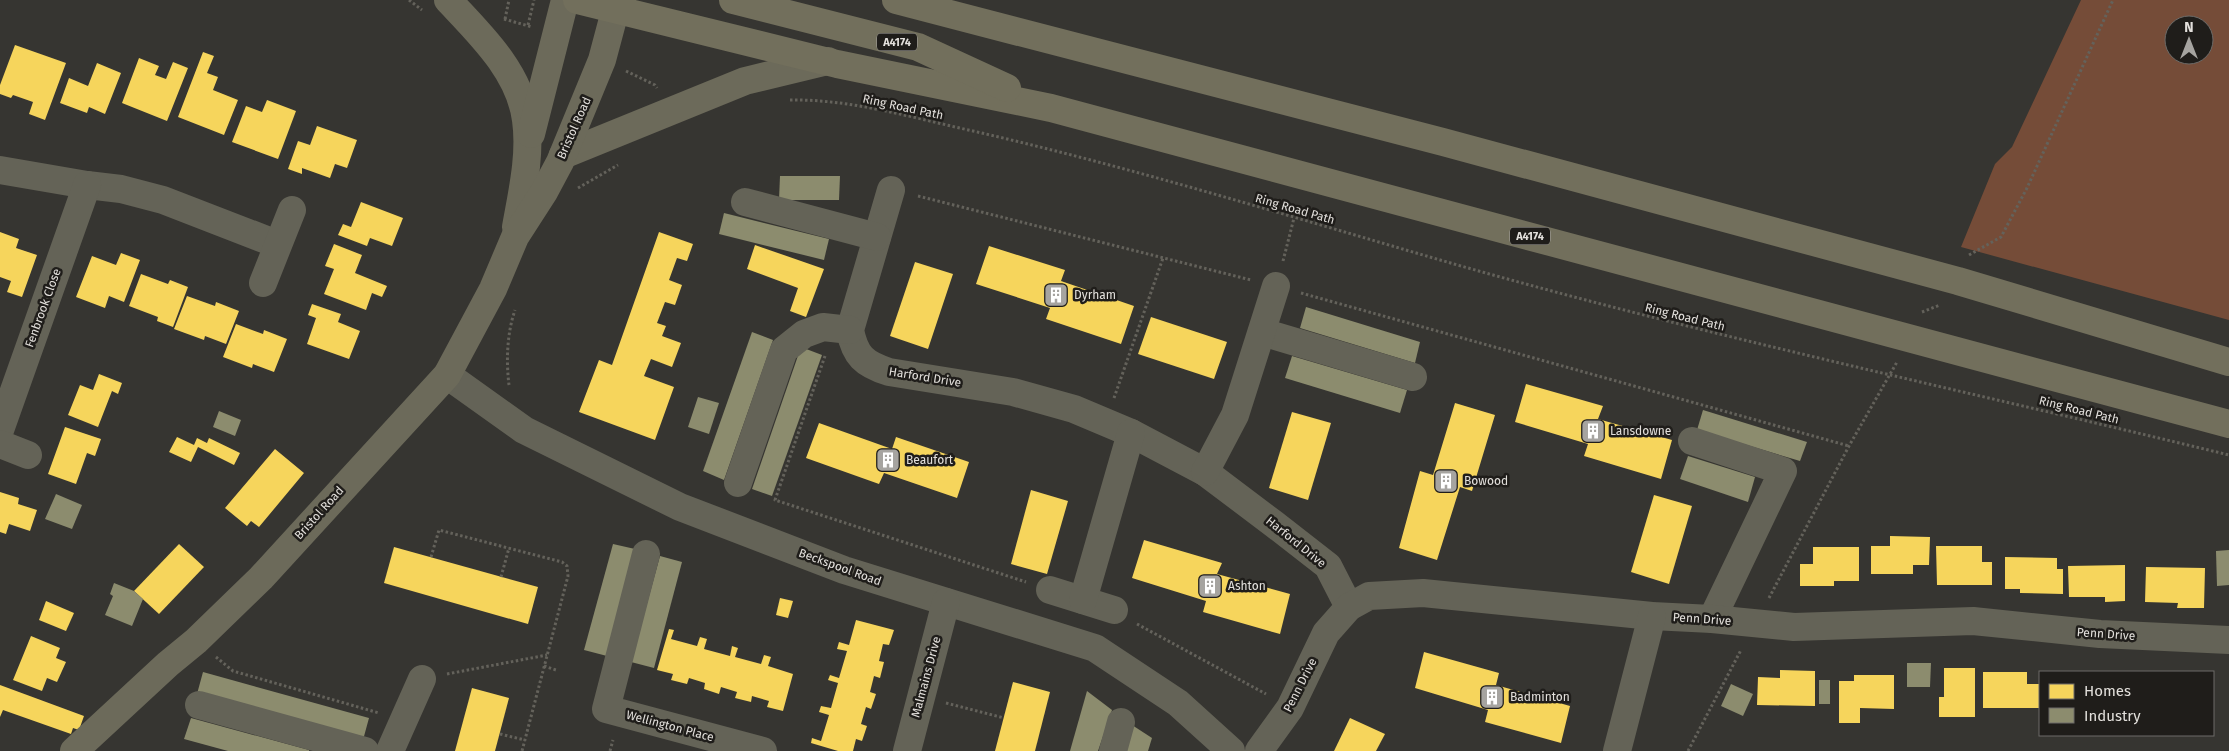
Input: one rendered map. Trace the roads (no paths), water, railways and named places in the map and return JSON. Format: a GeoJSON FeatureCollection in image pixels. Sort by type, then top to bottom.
{"type":"FeatureCollection","features":[{"type":"Feature","properties":{"kind":"highway","name":"A4174"},"geometry":{"type":"LineString","coordinates":[[576,0],[613,3],[828,61],[1051,108],[2229,424]]}},
{"type":"Feature","properties":{"kind":"highway","name":"A4174"},"geometry":{"type":"LineString","coordinates":[[733,0],[918,47],[1051,108]]}},
{"type":"Feature","properties":{"kind":"highway"},"geometry":{"type":"LineString","coordinates":[[896,0],[1443,142],[1958,281],[2229,362]]}},
{"type":"Feature","properties":{"kind":"main road"},"geometry":{"type":"LineString","coordinates":[[527,150],[565,0]]}},
{"type":"Feature","properties":{"kind":"main road","name":"Bristol Road"},"geometry":{"type":"LineString","coordinates":[[74,751],[168,664],[196,641],[261,578],[447,375],[493,288],[515,237],[544,192],[563,155],[602,60],[613,3]]}},
{"type":"Feature","properties":{"kind":"main road"},"geometry":{"type":"LineString","coordinates":[[438,8],[473,26],[514,82],[521,98],[526,119],[527,150]]}},
{"type":"Feature","properties":{"kind":"main road"},"geometry":{"type":"LineString","coordinates":[[563,155],[745,81],[828,61]]}},
{"type":"Feature","properties":{"kind":"main road","name":"Bristol Road"},"geometry":{"type":"LineString","coordinates":[[515,237],[527,150]]}},
{"type":"Feature","properties":{"kind":"street"},"geometry":{"type":"LineString","coordinates":[[0,170],[121,189],[163,200],[277,244]]}},
{"type":"Feature","properties":{"kind":"street","name":"Fenbrook Close"},"geometry":{"type":"LineString","coordinates":[[0,430],[87,185]]}},
{"type":"Feature","properties":{"kind":"street"},"geometry":{"type":"LineString","coordinates":[[738,484],[784,350],[804,334],[823,327],[842,329],[877,237],[890,190]]}},
{"type":"Feature","properties":{"kind":"street"},"geometry":{"type":"LineString","coordinates":[[745,202],[877,237]]}},
{"type":"Feature","properties":{"kind":"street"},"geometry":{"type":"LineString","coordinates":[[263,283],[292,210]]}},
{"type":"Feature","properties":{"kind":"street"},"geometry":{"type":"LineString","coordinates":[[1205,472],[1235,415],[1276,286]]}},
{"type":"Feature","properties":{"kind":"street","name":"Harford Drive"},"geometry":{"type":"LineString","coordinates":[[842,329],[854,348],[869,366],[888,372],[1013,392],[1074,409],[1131,433],[1205,472],[1328,566],[1348,607]]}},
{"type":"Feature","properties":{"kind":"street"},"geometry":{"type":"LineString","coordinates":[[1262,332],[1413,377]]}},
{"type":"Feature","properties":{"kind":"street","name":"Beckspool Road"},"geometry":{"type":"LineString","coordinates":[[447,375],[524,430],[680,507],[844,570],[1096,648],[1178,703],[1231,751]]}},
{"type":"Feature","properties":{"kind":"street"},"geometry":{"type":"LineString","coordinates":[[1083,600],[1131,433]]}},
{"type":"Feature","properties":{"kind":"street"},"geometry":{"type":"LineString","coordinates":[[1692,441],[1783,471],[1712,619]]}},
{"type":"Feature","properties":{"kind":"street"},"geometry":{"type":"LineString","coordinates":[[0,444],[28,454]]}},
{"type":"Feature","properties":{"kind":"street","name":"Wellington Place"},"geometry":{"type":"LineString","coordinates":[[646,554],[606,709],[763,751]]}},
{"type":"Feature","properties":{"kind":"street"},"geometry":{"type":"LineString","coordinates":[[1050,590],[1114,610]]}},
{"type":"Feature","properties":{"kind":"street","name":"Penn Drive"},"geometry":{"type":"LineString","coordinates":[[1259,751],[1290,708],[1326,633],[1348,607],[1369,596],[1423,593],[1652,616],[1712,619],[1794,627],[1973,620],[2100,634],[2229,640]]}},
{"type":"Feature","properties":{"kind":"street","name":"Malmains Drive"},"geometry":{"type":"LineString","coordinates":[[910,750],[921,697],[946,602]]}},
{"type":"Feature","properties":{"kind":"street"},"geometry":{"type":"LineString","coordinates":[[1617,750],[1652,616]]}},
{"type":"Feature","properties":{"kind":"street"},"geometry":{"type":"LineString","coordinates":[[390,751],[422,679]]}},
{"type":"Feature","properties":{"kind":"street"},"geometry":{"type":"LineString","coordinates":[[200,705],[365,751]]}},
{"type":"Feature","properties":{"kind":"street"},"geometry":{"type":"LineString","coordinates":[[1113,751],[1121,722]]}},
{"type":"Feature","properties":{"kind":"place","name":"Dyrham"},"geometry":{"type":"Point","coordinates":[1056,295]}},
{"type":"Feature","properties":{"kind":"place","name":"Lansdowne"},"geometry":{"type":"Point","coordinates":[1593,431]}},
{"type":"Feature","properties":{"kind":"place","name":"Beaufort"},"geometry":{"type":"Point","coordinates":[888,460]}},
{"type":"Feature","properties":{"kind":"place","name":"Bowood"},"geometry":{"type":"Point","coordinates":[1446,481]}},
{"type":"Feature","properties":{"kind":"place","name":"Ashton"},"geometry":{"type":"Point","coordinates":[1210,586]}},
{"type":"Feature","properties":{"kind":"place","name":"Badminton"},"geometry":{"type":"Point","coordinates":[1492,697]}}]}
